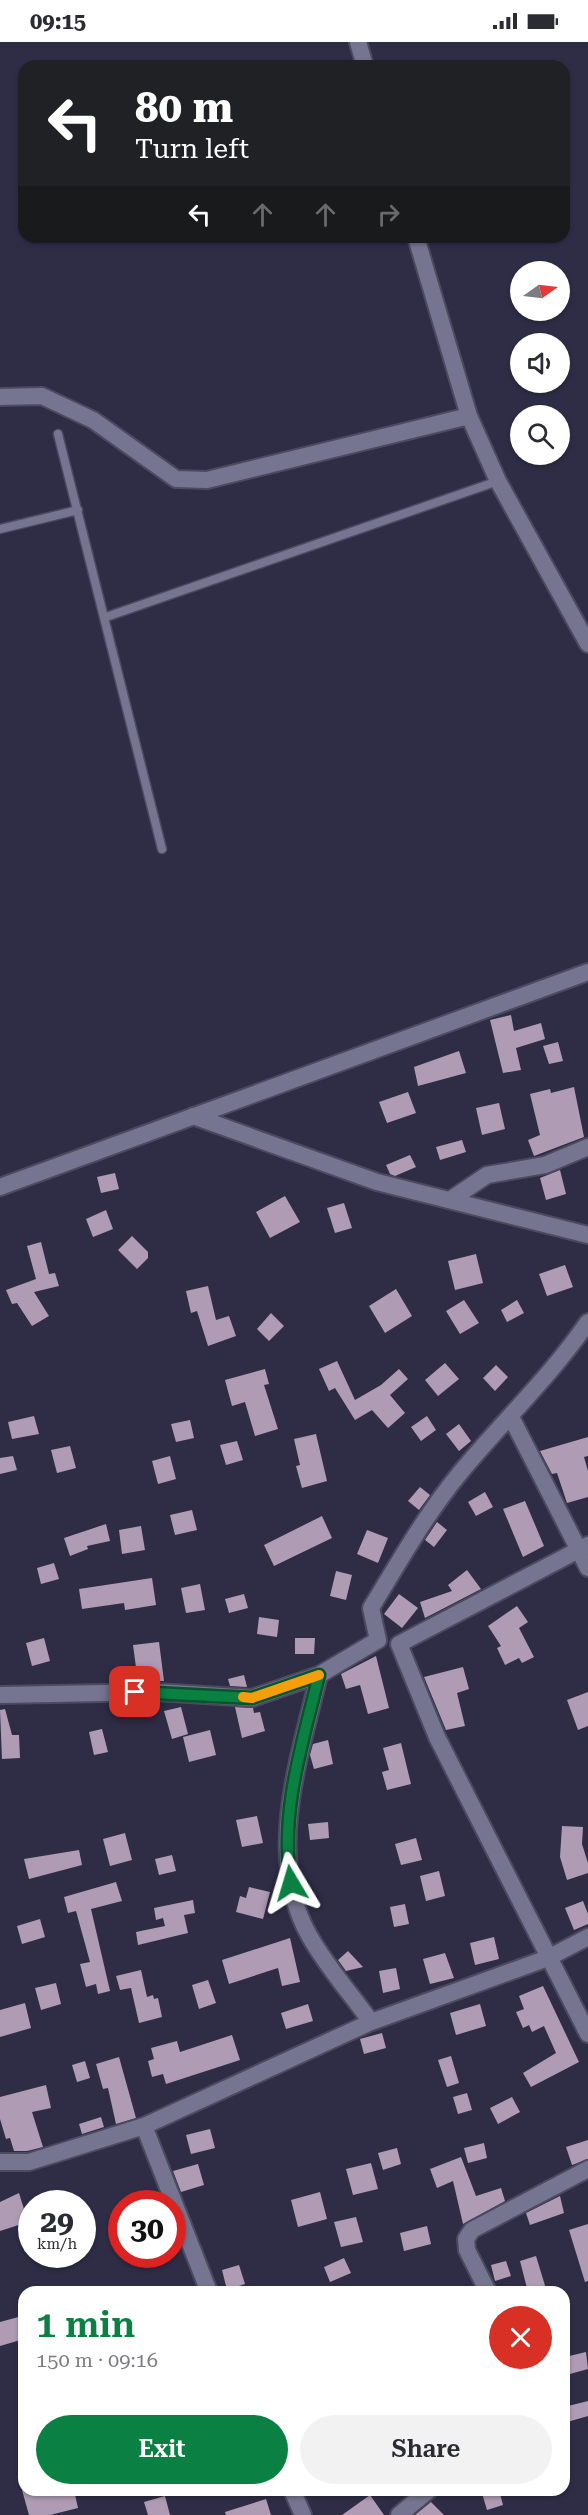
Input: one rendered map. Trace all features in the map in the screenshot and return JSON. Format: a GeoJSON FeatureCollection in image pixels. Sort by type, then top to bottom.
{"type":"FeatureCollection","features":[{"type":"Feature","properties":{"kind":"street"},"geometry":{"type":"LineString","coordinates":[[358,42],[363,60]]}},
{"type":"Feature","properties":{"kind":"street"},"geometry":{"type":"LineString","coordinates":[[418,243],[469,416],[498,481],[588,644]]}},
{"type":"Feature","properties":{"kind":"street"},"geometry":{"type":"LineString","coordinates":[[0,397],[42,396],[93,420],[176,479],[207,480],[469,416]]}},
{"type":"Feature","properties":{"kind":"street"},"geometry":{"type":"LineString","coordinates":[[0,1187],[588,972]]}},
{"type":"Feature","properties":{"kind":"street"},"geometry":{"type":"LineString","coordinates":[[193,1116],[377,1182],[588,1235]]}},
{"type":"Feature","properties":{"kind":"street"},"geometry":{"type":"LineString","coordinates":[[450,1200],[487,1175],[545,1165],[588,1147]]}},
{"type":"Feature","properties":{"kind":"street"},"geometry":{"type":"LineString","coordinates":[[378,1640],[371,1608],[403,1555],[460,1474],[569,1350],[588,1322]]}},
{"type":"Feature","properties":{"kind":"street"},"geometry":{"type":"LineString","coordinates":[[511,1417],[583,1547],[588,1568]]}},
{"type":"Feature","properties":{"kind":"street"},"geometry":{"type":"LineString","coordinates":[[0,1695],[157,1692],[252,1698],[319,1675],[378,1640],[399,1644],[583,1547]]}},
{"type":"Feature","properties":{"kind":"street"},"geometry":{"type":"LineString","coordinates":[[399,1644],[437,1737],[588,2034]]}},
{"type":"Feature","properties":{"kind":"street"},"geometry":{"type":"LineString","coordinates":[[319,1675],[290,1807],[288,1861],[295,1904],[309,1937],[371,2022]]}},
{"type":"Feature","properties":{"kind":"street"},"geometry":{"type":"LineString","coordinates":[[0,2162],[29,2162],[144,2126],[371,2022],[548,1958],[588,1937]]}},
{"type":"Feature","properties":{"kind":"street"},"geometry":{"type":"LineString","coordinates":[[144,2126],[207,2286]]}},
{"type":"Feature","properties":{"kind":"street"},"geometry":{"type":"LineString","coordinates":[[485,2286],[467,2250],[466,2239],[471,2230],[588,2169]]}},
{"type":"Feature","properties":{"kind":"street"},"geometry":{"type":"LineString","coordinates":[[295,2496],[303,2515]]}},
{"type":"Feature","properties":{"kind":"street"},"geometry":{"type":"LineString","coordinates":[[399,2515],[422,2496]]}},
{"type":"Feature","properties":{"kind":"lane"},"geometry":{"type":"LineString","coordinates":[[58,434],[106,616],[162,849]]}},
{"type":"Feature","properties":{"kind":"lane"},"geometry":{"type":"LineString","coordinates":[[106,616],[498,481]]}},
{"type":"Feature","properties":{"kind":"lane"},"geometry":{"type":"LineString","coordinates":[[0,529],[78,510]]}},
{"type":"Feature","properties":{"kind":"building"},"geometry":{"type":"Polygon","coordinates":[[[511,1015],[514,1031],[541,1023],[545,1039],[516,1048],[521,1070],[503,1073],[490,1020],[511,1015]]]}},
{"type":"Feature","properties":{"kind":"building"},"geometry":{"type":"Polygon","coordinates":[[[558,1042],[563,1061],[549,1064],[543,1046],[558,1042]]]}},
{"type":"Feature","properties":{"kind":"building"},"geometry":{"type":"Polygon","coordinates":[[[459,1051],[466,1073],[418,1086],[414,1067],[459,1051]]]}},
{"type":"Feature","properties":{"kind":"building"},"geometry":{"type":"Polygon","coordinates":[[[574,1087],[584,1137],[534,1156],[528,1140],[540,1135],[530,1094],[550,1089],[551,1093],[574,1087]]]}},
{"type":"Feature","properties":{"kind":"building"},"geometry":{"type":"Polygon","coordinates":[[[408,1092],[416,1113],[387,1123],[379,1102],[408,1092]]]}},
{"type":"Feature","properties":{"kind":"building"},"geometry":{"type":"Polygon","coordinates":[[[499,1103],[505,1129],[482,1135],[476,1108],[499,1103]]]}},
{"type":"Feature","properties":{"kind":"building"},"geometry":{"type":"Polygon","coordinates":[[[462,1140],[466,1152],[440,1160],[436,1147],[462,1140]]]}},
{"type":"Feature","properties":{"kind":"building"},"geometry":{"type":"Polygon","coordinates":[[[410,1155],[416,1167],[395,1176],[390,1174],[386,1165],[410,1155]]]}},
{"type":"Feature","properties":{"kind":"building"},"geometry":{"type":"Polygon","coordinates":[[[560,1170],[566,1194],[546,1200],[540,1178],[560,1170]]]}},
{"type":"Feature","properties":{"kind":"building"},"geometry":{"type":"Polygon","coordinates":[[[115,1173],[119,1189],[101,1193],[97,1177],[115,1173]]]}},
{"type":"Feature","properties":{"kind":"building"},"geometry":{"type":"Polygon","coordinates":[[[285,1196],[300,1222],[270,1238],[256,1212],[285,1196]]]}},
{"type":"Feature","properties":{"kind":"building"},"geometry":{"type":"Polygon","coordinates":[[[344,1203],[352,1228],[335,1233],[327,1208],[344,1203]]]}},
{"type":"Feature","properties":{"kind":"building"},"geometry":{"type":"Polygon","coordinates":[[[106,1210],[113,1229],[93,1237],[86,1219],[106,1210]]]}},
{"type":"Feature","properties":{"kind":"building"},"geometry":{"type":"Polygon","coordinates":[[[132,1236],[148,1252],[148,1258],[137,1269],[118,1250],[132,1236]]]}},
{"type":"Feature","properties":{"kind":"building"},"geometry":{"type":"Polygon","coordinates":[[[41,1242],[49,1274],[55,1273],[59,1286],[34,1292],[49,1316],[32,1326],[17,1303],[12,1304],[6,1290],[36,1279],[27,1246],[41,1242]]]}},
{"type":"Feature","properties":{"kind":"building"},"geometry":{"type":"Polygon","coordinates":[[[476,1254],[483,1283],[455,1290],[448,1261],[476,1254]]]}},
{"type":"Feature","properties":{"kind":"building"},"geometry":{"type":"Polygon","coordinates":[[[565,1265],[573,1287],[547,1296],[539,1274],[565,1265]]]}},
{"type":"Feature","properties":{"kind":"building"},"geometry":{"type":"Polygon","coordinates":[[[208,1286],[216,1320],[229,1316],[236,1336],[208,1346],[197,1311],[191,1313],[186,1291],[208,1286]]]}},
{"type":"Feature","properties":{"kind":"building"},"geometry":{"type":"Polygon","coordinates":[[[396,1289],[412,1316],[385,1333],[369,1306],[396,1289]]]}},
{"type":"Feature","properties":{"kind":"building"},"geometry":{"type":"Polygon","coordinates":[[[464,1300],[479,1323],[460,1334],[446,1311],[464,1300]]]}},
{"type":"Feature","properties":{"kind":"building"},"geometry":{"type":"Polygon","coordinates":[[[517,1300],[524,1313],[507,1322],[501,1310],[517,1300]]]}},
{"type":"Feature","properties":{"kind":"building"},"geometry":{"type":"Polygon","coordinates":[[[271,1313],[284,1326],[269,1341],[257,1329],[271,1313]]]}},
{"type":"Feature","properties":{"kind":"building"},"geometry":{"type":"Polygon","coordinates":[[[337,1361],[355,1400],[381,1385],[399,1369],[408,1379],[390,1395],[405,1413],[388,1428],[372,1410],[355,1420],[335,1388],[329,1391],[319,1369],[337,1361]]]}},
{"type":"Feature","properties":{"kind":"building"},"geometry":{"type":"Polygon","coordinates":[[[445,1363],[459,1379],[438,1396],[425,1380],[445,1363]]]}},
{"type":"Feature","properties":{"kind":"building"},"geometry":{"type":"Polygon","coordinates":[[[496,1365],[508,1377],[495,1391],[483,1378],[496,1365]]]}},
{"type":"Feature","properties":{"kind":"building"},"geometry":{"type":"Polygon","coordinates":[[[265,1369],[269,1384],[264,1385],[278,1429],[255,1436],[245,1402],[232,1406],[225,1380],[265,1369]]]}},
{"type":"Feature","properties":{"kind":"building"},"geometry":{"type":"Polygon","coordinates":[[[34,1416],[39,1434],[12,1439],[8,1422],[34,1416]]]}},
{"type":"Feature","properties":{"kind":"building"},"geometry":{"type":"Polygon","coordinates":[[[427,1416],[436,1430],[421,1441],[411,1427],[427,1416]]]}},
{"type":"Feature","properties":{"kind":"building"},"geometry":{"type":"Polygon","coordinates":[[[190,1420],[194,1438],[176,1442],[171,1424],[190,1420]]]}},
{"type":"Feature","properties":{"kind":"building"},"geometry":{"type":"Polygon","coordinates":[[[459,1424],[471,1441],[459,1451],[446,1434],[459,1424]]]}},
{"type":"Feature","properties":{"kind":"building"},"geometry":{"type":"Polygon","coordinates":[[[316,1434],[327,1481],[302,1488],[296,1466],[300,1465],[294,1439],[316,1434]]]}},
{"type":"Feature","properties":{"kind":"building"},"geometry":{"type":"Polygon","coordinates":[[[588,1437],[588,1456],[584,1457],[588,1471],[588,1497],[567,1503],[557,1473],[552,1474],[540,1451],[588,1437]]]}},
{"type":"Feature","properties":{"kind":"building"},"geometry":{"type":"Polygon","coordinates":[[[237,1441],[243,1460],[226,1465],[220,1445],[237,1441]]]}},
{"type":"Feature","properties":{"kind":"building"},"geometry":{"type":"Polygon","coordinates":[[[70,1446],[76,1468],[57,1473],[51,1450],[70,1446]]]}},
{"type":"Feature","properties":{"kind":"building"},"geometry":{"type":"Polygon","coordinates":[[[13,1456],[17,1470],[0,1474],[0,1458],[13,1456]]]}},
{"type":"Feature","properties":{"kind":"building"},"geometry":{"type":"Polygon","coordinates":[[[170,1456],[176,1479],[158,1484],[152,1461],[170,1456]]]}},
{"type":"Feature","properties":{"kind":"building"},"geometry":{"type":"Polygon","coordinates":[[[420,1487],[430,1495],[419,1510],[408,1501],[420,1487]]]}},
{"type":"Feature","properties":{"kind":"building"},"geometry":{"type":"Polygon","coordinates":[[[485,1492],[493,1507],[476,1516],[468,1502],[485,1492]]]}},
{"type":"Feature","properties":{"kind":"building"},"geometry":{"type":"Polygon","coordinates":[[[525,1501],[544,1546],[523,1557],[503,1509],[525,1501]]]}},
{"type":"Feature","properties":{"kind":"building"},"geometry":{"type":"Polygon","coordinates":[[[192,1510],[197,1530],[175,1535],[170,1515],[192,1510]]]}},
{"type":"Feature","properties":{"kind":"building"},"geometry":{"type":"Polygon","coordinates":[[[322,1516],[332,1538],[274,1566],[264,1545],[322,1516]]]}},
{"type":"Feature","properties":{"kind":"building"},"geometry":{"type":"Polygon","coordinates":[[[437,1522],[447,1530],[434,1547],[425,1540],[437,1522]]]}},
{"type":"Feature","properties":{"kind":"building"},"geometry":{"type":"Polygon","coordinates":[[[106,1524],[110,1541],[87,1546],[88,1549],[70,1556],[64,1538],[106,1524]]]}},
{"type":"Feature","properties":{"kind":"building"},"geometry":{"type":"Polygon","coordinates":[[[141,1526],[145,1550],[122,1554],[119,1530],[141,1526]]]}},
{"type":"Feature","properties":{"kind":"building"},"geometry":{"type":"Polygon","coordinates":[[[367,1530],[388,1538],[378,1563],[357,1554],[367,1530]]]}},
{"type":"Feature","properties":{"kind":"building"},"geometry":{"type":"Polygon","coordinates":[[[54,1563],[59,1579],[41,1584],[37,1568],[54,1563]]]}},
{"type":"Feature","properties":{"kind":"building"},"geometry":{"type":"Polygon","coordinates":[[[467,1570],[481,1589],[425,1618],[420,1602],[452,1591],[448,1585],[467,1570]]]}},
{"type":"Feature","properties":{"kind":"building"},"geometry":{"type":"Polygon","coordinates":[[[336,1571],[352,1575],[346,1600],[330,1596],[336,1571]]]}},
{"type":"Feature","properties":{"kind":"building"},"geometry":{"type":"Polygon","coordinates":[[[152,1578],[156,1605],[125,1610],[124,1603],[82,1609],[79,1589],[152,1578]]]}},
{"type":"Feature","properties":{"kind":"building"},"geometry":{"type":"Polygon","coordinates":[[[200,1584],[205,1610],[186,1613],[181,1588],[200,1584]]]}},
{"type":"Feature","properties":{"kind":"building"},"geometry":{"type":"Polygon","coordinates":[[[244,1594],[248,1608],[229,1613],[225,1599],[244,1594]]]}},
{"type":"Feature","properties":{"kind":"building"},"geometry":{"type":"Polygon","coordinates":[[[399,1594],[418,1608],[402,1628],[384,1614],[399,1594]]]}},
{"type":"Feature","properties":{"kind":"building"},"geometry":{"type":"Polygon","coordinates":[[[517,1606],[528,1622],[519,1628],[534,1657],[522,1663],[519,1658],[505,1665],[497,1648],[501,1646],[488,1626],[517,1606]]]}},
{"type":"Feature","properties":{"kind":"building"},"geometry":{"type":"Polygon","coordinates":[[[259,1617],[279,1620],[277,1637],[257,1634],[259,1617]]]}},
{"type":"Feature","properties":{"kind":"building"},"geometry":{"type":"Polygon","coordinates":[[[44,1638],[50,1661],[32,1666],[26,1643],[44,1638]]]}},
{"type":"Feature","properties":{"kind":"building"},"geometry":{"type":"Polygon","coordinates":[[[295,1638],[315,1638],[314,1654],[295,1654],[295,1638]]]}},
{"type":"Feature","properties":{"kind":"building"},"geometry":{"type":"Polygon","coordinates":[[[159,1642],[164,1681],[138,1682],[133,1645],[159,1642]]]}},
{"type":"Feature","properties":{"kind":"building"},"geometry":{"type":"Polygon","coordinates":[[[376,1656],[389,1708],[368,1714],[360,1685],[346,1689],[341,1674],[376,1656]]]}},
{"type":"Feature","properties":{"kind":"building"},"geometry":{"type":"Polygon","coordinates":[[[463,1667],[469,1689],[457,1693],[465,1726],[446,1730],[424,1677],[463,1667]]]}},
{"type":"Feature","properties":{"kind":"building"},"geometry":{"type":"Polygon","coordinates":[[[244,1675],[247,1687],[230,1686],[228,1679],[244,1675]]]}},
{"type":"Feature","properties":{"kind":"building"},"geometry":{"type":"Polygon","coordinates":[[[588,1692],[588,1726],[578,1730],[567,1700],[588,1692]]]}},
{"type":"Feature","properties":{"kind":"building"},"geometry":{"type":"Polygon","coordinates":[[[181,1707],[188,1734],[172,1739],[164,1711],[181,1707]]]}},
{"type":"Feature","properties":{"kind":"building"},"geometry":{"type":"Polygon","coordinates":[[[235,1707],[253,1708],[254,1713],[260,1712],[265,1731],[242,1738],[235,1707]]]}},
{"type":"Feature","properties":{"kind":"building"},"geometry":{"type":"Polygon","coordinates":[[[5,1709],[12,1735],[19,1735],[20,1758],[2,1759],[0,1710],[5,1709]]]}},
{"type":"Feature","properties":{"kind":"building"},"geometry":{"type":"Polygon","coordinates":[[[102,1729],[108,1752],[94,1755],[89,1732],[102,1729]]]}},
{"type":"Feature","properties":{"kind":"building"},"geometry":{"type":"Polygon","coordinates":[[[210,1730],[216,1755],[189,1762],[183,1737],[210,1730]]]}},
{"type":"Feature","properties":{"kind":"building"},"geometry":{"type":"Polygon","coordinates":[[[328,1740],[333,1764],[314,1769],[310,1755],[313,1744],[328,1740]]]}},
{"type":"Feature","properties":{"kind":"building"},"geometry":{"type":"Polygon","coordinates":[[[401,1743],[411,1784],[387,1790],[382,1772],[389,1770],[383,1748],[401,1743]]]}},
{"type":"Feature","properties":{"kind":"building"},"geometry":{"type":"Polygon","coordinates":[[[257,1816],[263,1843],[242,1847],[236,1820],[257,1816]]]}},
{"type":"Feature","properties":{"kind":"building"},"geometry":{"type":"Polygon","coordinates":[[[328,1822],[329,1838],[310,1840],[308,1824],[328,1822]]]}},
{"type":"Feature","properties":{"kind":"building"},"geometry":{"type":"Polygon","coordinates":[[[562,1826],[583,1827],[582,1844],[588,1863],[588,1873],[567,1880],[560,1857],[562,1826]]]}},
{"type":"Feature","properties":{"kind":"building"},"geometry":{"type":"Polygon","coordinates":[[[125,1833],[132,1860],[110,1866],[103,1839],[125,1833]]]}},
{"type":"Feature","properties":{"kind":"building"},"geometry":{"type":"Polygon","coordinates":[[[416,1838],[422,1860],[401,1865],[395,1844],[416,1838]]]}},
{"type":"Feature","properties":{"kind":"building"},"geometry":{"type":"Polygon","coordinates":[[[79,1850],[82,1865],[29,1879],[24,1859],[79,1850]]]}},
{"type":"Feature","properties":{"kind":"building"},"geometry":{"type":"Polygon","coordinates":[[[172,1855],[176,1871],[159,1875],[155,1859],[172,1855]]]}},
{"type":"Feature","properties":{"kind":"building"},"geometry":{"type":"Polygon","coordinates":[[[439,1871],[445,1896],[426,1901],[420,1876],[439,1871]]]}},
{"type":"Feature","properties":{"kind":"building"},"geometry":{"type":"Polygon","coordinates":[[[116,1882],[122,1901],[91,1909],[110,1991],[98,1994],[96,1984],[86,1987],[80,1964],[90,1962],[76,1911],[68,1913],[64,1897],[116,1882]]]}},
{"type":"Feature","properties":{"kind":"building"},"geometry":{"type":"Polygon","coordinates":[[[249,1887],[270,1892],[263,1919],[236,1912],[240,1896],[246,1898],[249,1887]]]}},
{"type":"Feature","properties":{"kind":"building"},"geometry":{"type":"Polygon","coordinates":[[[193,1900],[195,1913],[184,1915],[188,1933],[138,1945],[136,1932],[165,1926],[163,1918],[156,1920],[154,1908],[193,1900]]]}},
{"type":"Feature","properties":{"kind":"building"},"geometry":{"type":"Polygon","coordinates":[[[583,1901],[588,1914],[588,1924],[574,1930],[565,1908],[583,1901]]]}},
{"type":"Feature","properties":{"kind":"building"},"geometry":{"type":"Polygon","coordinates":[[[405,1904],[409,1924],[394,1927],[390,1907],[405,1904]]]}},
{"type":"Feature","properties":{"kind":"building"},"geometry":{"type":"Polygon","coordinates":[[[40,1919],[45,1937],[22,1944],[17,1926],[40,1919]]]}},
{"type":"Feature","properties":{"kind":"building"},"geometry":{"type":"Polygon","coordinates":[[[494,1937],[499,1959],[475,1965],[470,1943],[494,1937]]]}},
{"type":"Feature","properties":{"kind":"building"},"geometry":{"type":"Polygon","coordinates":[[[290,1938],[300,1982],[282,1986],[278,1968],[229,1984],[222,1960],[290,1938]]]}},
{"type":"Feature","properties":{"kind":"building"},"geometry":{"type":"Polygon","coordinates":[[[348,1951],[363,1967],[346,1971],[338,1960],[348,1951]]]}},
{"type":"Feature","properties":{"kind":"building"},"geometry":{"type":"Polygon","coordinates":[[[445,1953],[454,1978],[430,1984],[423,1959],[445,1953]]]}},
{"type":"Feature","properties":{"kind":"building"},"geometry":{"type":"Polygon","coordinates":[[[396,1968],[400,1989],[383,1993],[379,1971],[396,1968]]]}},
{"type":"Feature","properties":{"kind":"building"},"geometry":{"type":"Polygon","coordinates":[[[141,1970],[147,1997],[153,1995],[154,1999],[158,1998],[162,2017],[139,2023],[131,1988],[120,1990],[116,1976],[141,1970]]]}},
{"type":"Feature","properties":{"kind":"building"},"geometry":{"type":"Polygon","coordinates":[[[208,1980],[216,2003],[199,2009],[192,1985],[208,1980]]]}},
{"type":"Feature","properties":{"kind":"building"},"geometry":{"type":"Polygon","coordinates":[[[56,1983],[61,2004],[41,2010],[35,1988],[56,1983]]]}},
{"type":"Feature","properties":{"kind":"building"},"geometry":{"type":"Polygon","coordinates":[[[543,1986],[579,2062],[531,2087],[523,2073],[556,2053],[544,2026],[532,2032],[529,2025],[523,2028],[516,2012],[524,2009],[519,1996],[543,1986]]]}},
{"type":"Feature","properties":{"kind":"building"},"geometry":{"type":"Polygon","coordinates":[[[25,2003],[31,2028],[0,2037],[0,2010],[25,2003]]]}},
{"type":"Feature","properties":{"kind":"building"},"geometry":{"type":"Polygon","coordinates":[[[308,2004],[313,2021],[286,2029],[281,2013],[308,2004]]]}},
{"type":"Feature","properties":{"kind":"building"},"geometry":{"type":"Polygon","coordinates":[[[480,2004],[486,2026],[456,2035],[450,2013],[480,2004]]]}},
{"type":"Feature","properties":{"kind":"building"},"geometry":{"type":"Polygon","coordinates":[[[382,2033],[386,2048],[364,2054],[360,2039],[382,2033]]]}},
{"type":"Feature","properties":{"kind":"building"},"geometry":{"type":"Polygon","coordinates":[[[232,2035],[240,2060],[166,2084],[163,2074],[152,2077],[148,2061],[154,2059],[151,2048],[177,2041],[180,2052],[232,2035]]]}},
{"type":"Feature","properties":{"kind":"building"},"geometry":{"type":"Polygon","coordinates":[[[451,2056],[459,2083],[447,2087],[438,2060],[451,2056]]]}},
{"type":"Feature","properties":{"kind":"building"},"geometry":{"type":"Polygon","coordinates":[[[119,2057],[136,2118],[116,2124],[108,2088],[103,2089],[96,2064],[119,2057]]]}},
{"type":"Feature","properties":{"kind":"building"},"geometry":{"type":"Polygon","coordinates":[[[85,2061],[90,2078],[77,2082],[72,2065],[85,2061]]]}},
{"type":"Feature","properties":{"kind":"building"},"geometry":{"type":"Polygon","coordinates":[[[46,2085],[51,2108],[32,2112],[43,2147],[14,2151],[10,2138],[6,2139],[0,2119],[0,2097],[46,2085]]]}},
{"type":"Feature","properties":{"kind":"building"},"geometry":{"type":"Polygon","coordinates":[[[467,2093],[472,2110],[458,2114],[453,2097],[467,2093]]]}},
{"type":"Feature","properties":{"kind":"building"},"geometry":{"type":"Polygon","coordinates":[[[512,2097],[520,2112],[498,2124],[490,2108],[512,2097]]]}},
{"type":"Feature","properties":{"kind":"building"},"geometry":{"type":"Polygon","coordinates":[[[101,2117],[104,2127],[82,2134],[79,2124],[101,2117]]]}},
{"type":"Feature","properties":{"kind":"building"},"geometry":{"type":"Polygon","coordinates":[[[210,2129],[215,2148],[191,2154],[186,2135],[210,2129]]]}},
{"type":"Feature","properties":{"kind":"building"},"geometry":{"type":"Polygon","coordinates":[[[588,2140],[588,2159],[572,2165],[566,2147],[588,2140]]]}},
{"type":"Feature","properties":{"kind":"building"},"geometry":{"type":"Polygon","coordinates":[[[484,2143],[487,2158],[468,2163],[464,2148],[484,2143]]]}},
{"type":"Feature","properties":{"kind":"building"},"geometry":{"type":"Polygon","coordinates":[[[397,2148],[401,2164],[383,2170],[378,2153],[397,2148]]]}},
{"type":"Feature","properties":{"kind":"building"},"geometry":{"type":"Polygon","coordinates":[[[461,2157],[476,2196],[501,2188],[505,2201],[463,2224],[453,2181],[437,2188],[430,2169],[461,2157]]]}},
{"type":"Feature","properties":{"kind":"building"},"geometry":{"type":"Polygon","coordinates":[[[371,2163],[378,2189],[353,2195],[346,2169],[371,2163]]]}},
{"type":"Feature","properties":{"kind":"building"},"geometry":{"type":"Polygon","coordinates":[[[198,2164],[204,2185],[180,2190],[173,2171],[198,2164]]]}},
{"type":"Feature","properties":{"kind":"building"},"geometry":{"type":"Polygon","coordinates":[[[320,2192],[327,2219],[298,2227],[291,2200],[320,2192]]]}},
{"type":"Feature","properties":{"kind":"building"},"geometry":{"type":"Polygon","coordinates":[[[18,2193],[18,2225],[0,2231],[0,2202],[18,2193]]]}},
{"type":"Feature","properties":{"kind":"building"},"geometry":{"type":"Polygon","coordinates":[[[560,2196],[564,2213],[530,2225],[526,2213],[560,2196]]]}},
{"type":"Feature","properties":{"kind":"building"},"geometry":{"type":"Polygon","coordinates":[[[356,2217],[363,2242],[341,2247],[334,2222],[356,2217]]]}},
{"type":"Feature","properties":{"kind":"building"},"geometry":{"type":"Polygon","coordinates":[[[588,2224],[588,2281],[585,2282],[569,2230],[588,2224]]]}},
{"type":"Feature","properties":{"kind":"building"},"geometry":{"type":"Polygon","coordinates":[[[427,2226],[431,2244],[404,2251],[400,2233],[427,2226]]]}},
{"type":"Feature","properties":{"kind":"building"},"geometry":{"type":"Polygon","coordinates":[[[536,2256],[545,2286],[526,2286],[520,2261],[536,2256]]]}},
{"type":"Feature","properties":{"kind":"building"},"geometry":{"type":"Polygon","coordinates":[[[344,2258],[351,2273],[330,2282],[324,2267],[344,2258]]]}},
{"type":"Feature","properties":{"kind":"building"},"geometry":{"type":"Polygon","coordinates":[[[506,2261],[511,2276],[495,2281],[491,2265],[506,2261]]]}},
{"type":"Feature","properties":{"kind":"building"},"geometry":{"type":"Polygon","coordinates":[[[239,2265],[245,2284],[226,2286],[222,2270],[239,2265]]]}},
{"type":"Feature","properties":{"kind":"building"},"geometry":{"type":"Polygon","coordinates":[[[18,2317],[18,2341],[0,2346],[0,2322],[18,2317]]]}},
{"type":"Feature","properties":{"kind":"building"},"geometry":{"type":"Polygon","coordinates":[[[586,2352],[588,2369],[570,2374],[570,2356],[586,2352]]]}},
{"type":"Feature","properties":{"kind":"building"},"geometry":{"type":"Polygon","coordinates":[[[588,2401],[588,2416],[570,2421],[570,2406],[588,2401]]]}},
{"type":"Feature","properties":{"kind":"building"},"geometry":{"type":"Polygon","coordinates":[[[24,2496],[75,2496],[78,2508],[50,2515],[29,2515],[24,2496]]]}},
{"type":"Feature","properties":{"kind":"building"},"geometry":{"type":"Polygon","coordinates":[[[165,2496],[170,2515],[148,2515],[144,2502],[165,2496]]]}},
{"type":"Feature","properties":{"kind":"building"},"geometry":{"type":"Polygon","coordinates":[[[371,2496],[384,2515],[342,2515],[371,2496]]]}},
{"type":"Feature","properties":{"kind":"building"},"geometry":{"type":"Polygon","coordinates":[[[483,2496],[501,2496],[503,2505],[487,2510],[483,2496]]]}},
{"type":"Feature","properties":{"kind":"building"},"geometry":{"type":"Polygon","coordinates":[[[266,2499],[271,2515],[226,2515],[225,2512],[266,2499]]]}},
{"type":"Feature","properties":{"kind":"building"},"geometry":{"type":"Polygon","coordinates":[[[431,2502],[444,2515],[415,2515],[431,2502]]]}},
{"type":"Feature","properties":{"kind":"slow traffic"},"geometry":{"type":"LineString","coordinates":[[243,1697],[252,1698],[319,1675]]}},
{"type":"Feature","properties":{"kind":"route"},"geometry":{"type":"LineString","coordinates":[[135,1692],[252,1698],[319,1675],[290,1807],[288,1861],[291,1883]]}}]}
